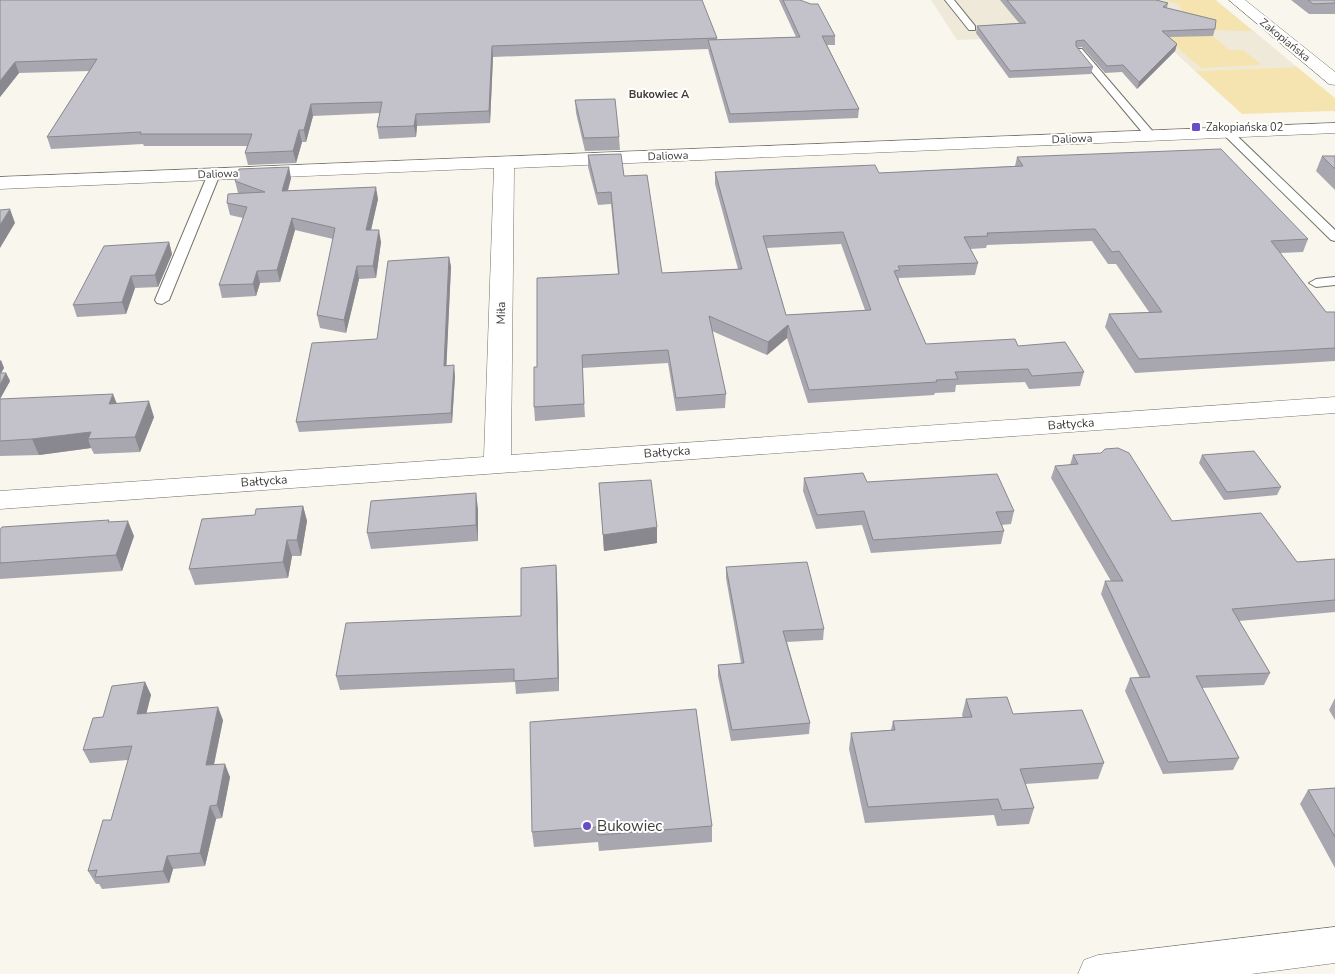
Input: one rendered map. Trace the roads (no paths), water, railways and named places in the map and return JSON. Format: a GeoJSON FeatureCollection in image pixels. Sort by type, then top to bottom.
{"type":"FeatureCollection","features":[{"type":"Feature","properties":{"kind":"street","name":"Zakopiańska"},"geometry":{"type":"LineString","coordinates":[[1236,0],[1335,80]]}},
{"type":"Feature","properties":{"kind":"street","name":"Daliowa"},"geometry":{"type":"LineString","coordinates":[[0,183],[1335,128]]}},
{"type":"Feature","properties":{"kind":"street","name":"Miła"},"geometry":{"type":"LineString","coordinates":[[498,464],[504,163]]}},
{"type":"Feature","properties":{"kind":"street","name":"Bałtycka"},"geometry":{"type":"LineString","coordinates":[[0,500],[1335,405]]}},
{"type":"Feature","properties":{"kind":"street"},"geometry":{"type":"LineString","coordinates":[[1098,974],[1335,945]]}},
{"type":"Feature","properties":{"kind":"lane"},"geometry":{"type":"LineString","coordinates":[[949,0],[972,28]]}},
{"type":"Feature","properties":{"kind":"lane"},"geometry":{"type":"LineString","coordinates":[[1079,51],[1151,136]]}},
{"type":"Feature","properties":{"kind":"lane"},"geometry":{"type":"LineString","coordinates":[[1228,133],[1335,237]]}},
{"type":"Feature","properties":{"kind":"lane"},"geometry":{"type":"LineString","coordinates":[[162,300],[214,174]]}},
{"type":"Feature","properties":{"kind":"lane"},"geometry":{"type":"LineString","coordinates":[[1316,283],[1335,282]]}},
{"type":"Feature","properties":{"kind":"place","name":"Zakopiańska 02"},"geometry":{"type":"Point","coordinates":[1196,127]}},
{"type":"Feature","properties":{"kind":"place","name":"Bukowiec"},"geometry":{"type":"Point","coordinates":[587,826]}},
{"type":"Feature","properties":{"kind":"district","name":"Bukowiec A"},"geometry":{"type":"Point","coordinates":[659,94]}}]}
